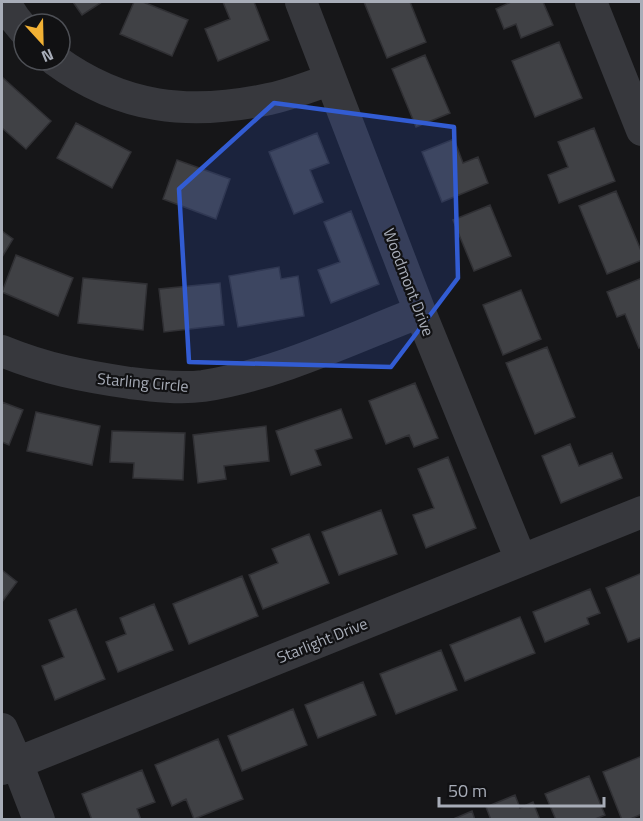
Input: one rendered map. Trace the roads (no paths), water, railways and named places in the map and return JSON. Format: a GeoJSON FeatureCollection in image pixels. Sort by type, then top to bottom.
{"type":"FeatureCollection","features":[{"type":"Feature","properties":{"kind":"street","name":"Woodmont Drive"},"geometry":{"type":"LineString","coordinates":[[301,2],[420,312],[521,560]]}},
{"type":"Feature","properties":{"kind":"street"},"geometry":{"type":"LineString","coordinates":[[591,2],[642,130]]}},
{"type":"Feature","properties":{"kind":"street"},"geometry":{"type":"LineString","coordinates":[[72,72],[116,95],[141,102],[184,107],[233,105],[271,99],[330,80]]}},
{"type":"Feature","properties":{"kind":"street","name":"Starling Circle"},"geometry":{"type":"LineString","coordinates":[[2,351],[37,366],[80,376],[155,386],[201,386],[265,372],[420,312]]}},
{"type":"Feature","properties":{"kind":"street","name":"Starlight Drive"},"geometry":{"type":"LineString","coordinates":[[9,766],[642,512]]}},
{"type":"Feature","properties":{"kind":"street"},"geometry":{"type":"LineString","coordinates":[[2,729],[9,766],[39,819]]}}]}
